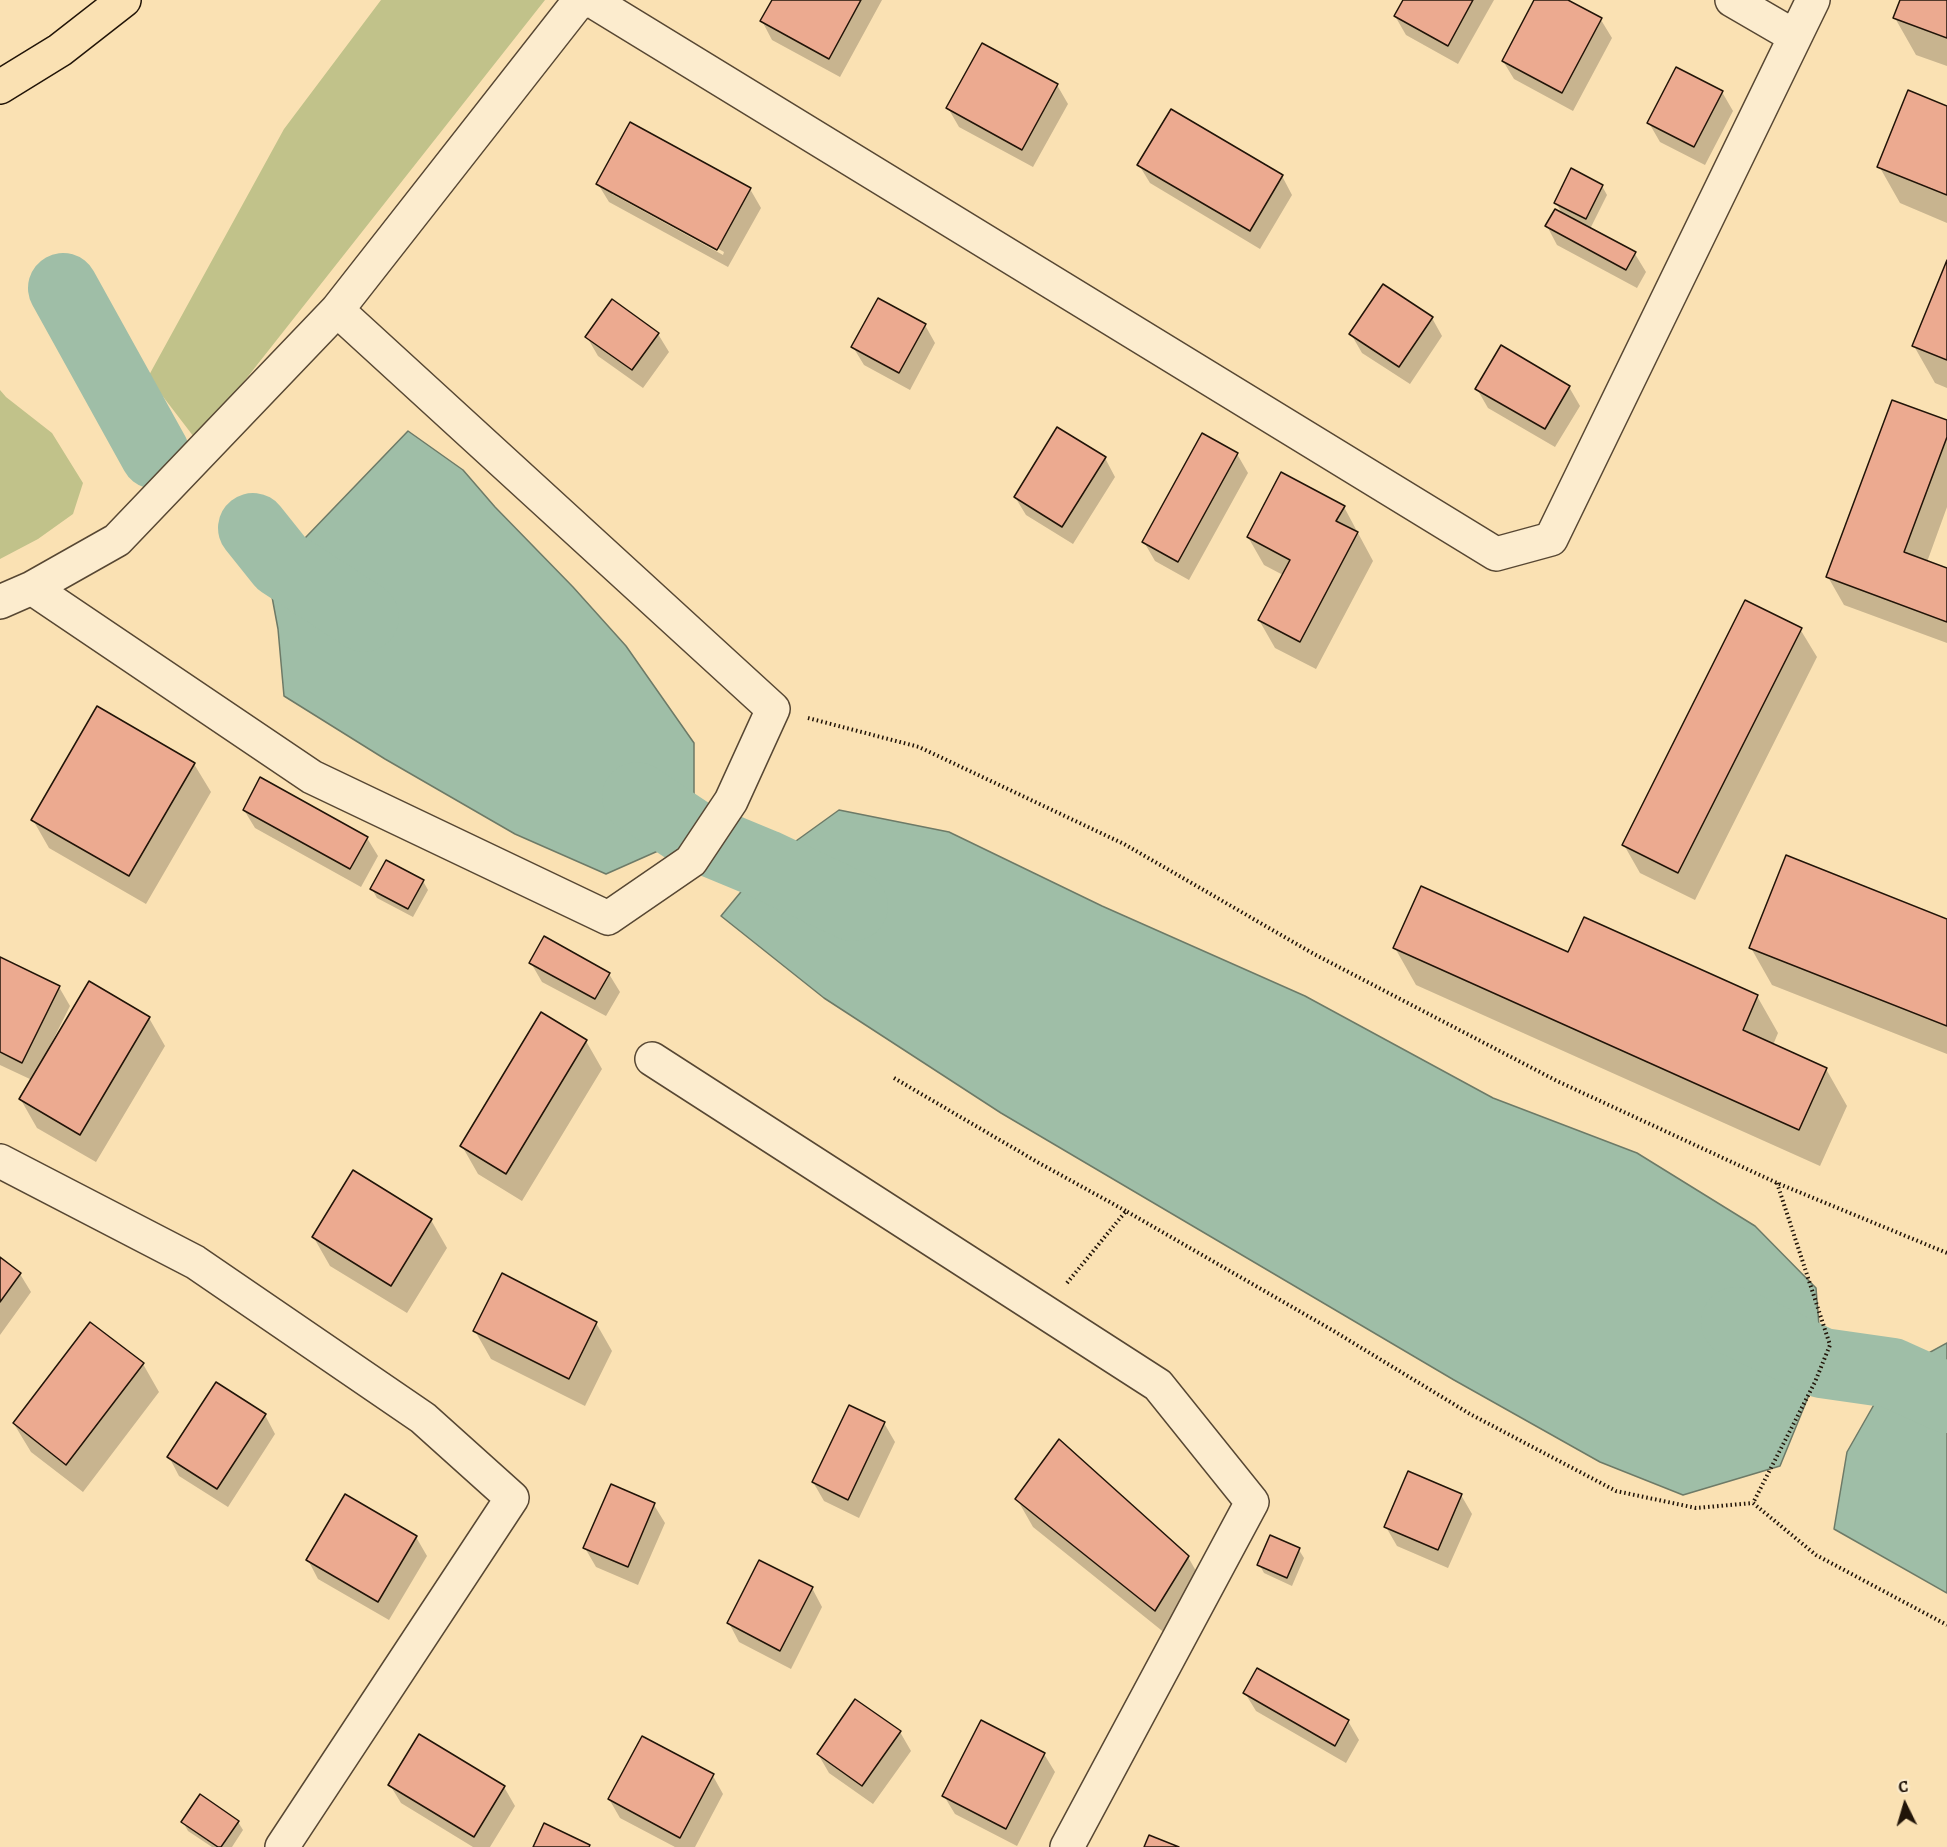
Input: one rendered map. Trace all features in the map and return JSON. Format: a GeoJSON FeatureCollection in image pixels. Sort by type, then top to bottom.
{"type":"FeatureCollection","features":[{"type":"Feature","properties":{"kind":"main road"},"geometry":{"type":"LineString","coordinates":[[0,87],[60,50],[124,0]]}},
{"type":"Feature","properties":{"kind":"lane"},"geometry":{"type":"LineString","coordinates":[[0,602],[32,588],[117,540],[337,310],[580,0],[594,2],[604,8],[1496,554],[1551,539],[1813,0]]}},
{"type":"Feature","properties":{"kind":"lane"},"geometry":{"type":"LineString","coordinates":[[1732,0],[1794,36]]}},
{"type":"Feature","properties":{"kind":"lane"},"geometry":{"type":"LineString","coordinates":[[32,588],[312,777],[608,918],[691,861],[730,801],[773,709],[337,310]]}},
{"type":"Feature","properties":{"kind":"lane"},"geometry":{"type":"LineString","coordinates":[[652,1059],[1158,1385],[1252,1502],[1067,1847]]}},
{"type":"Feature","properties":{"kind":"lane"},"geometry":{"type":"LineString","coordinates":[[0,1161],[195,1262],[423,1418],[512,1498],[282,1847]]}},
{"type":"Feature","properties":{"kind":"path"},"geometry":{"type":"LineString","coordinates":[[773,709],[919,747],[1124,844],[1314,954],[1557,1082],[1777,1183],[1947,1253]]}},
{"type":"Feature","properties":{"kind":"path"},"geometry":{"type":"LineString","coordinates":[[894,1078],[1332,1330],[1470,1414],[1616,1491],[1696,1508],[1753,1503],[1815,1555],[1947,1625]]}},
{"type":"Feature","properties":{"kind":"path"},"geometry":{"type":"LineString","coordinates":[[1753,1503],[1815,1382],[1830,1345],[1777,1183]]}},
{"type":"Feature","properties":{"kind":"path"},"geometry":{"type":"LineString","coordinates":[[1068,1283],[1126,1211]]}},
{"type":"Feature","properties":{"kind":"green space"},"geometry":{"type":"Polygon","coordinates":[[[381,0],[545,0],[197,441],[148,377],[284,129],[381,0]]]}},
{"type":"Feature","properties":{"kind":"green space"},"geometry":{"type":"Polygon","coordinates":[[[0,390],[52,433],[83,483],[73,514],[38,539],[0,559],[0,390]]]}},
{"type":"Feature","properties":{"kind":"shaded area"},"geometry":{"type":"Polygon","coordinates":[[[408,431],[463,470],[626,646],[694,743],[694,835],[606,874],[515,834],[385,759],[284,696],[278,629],[270,586],[281,563],[408,431]]]}},
{"type":"Feature","properties":{"kind":"shaded area"},"geometry":{"type":"Polygon","coordinates":[[[839,810],[949,832],[1102,906],[1305,996],[1493,1098],[1637,1153],[1755,1226],[1816,1288],[1822,1363],[1780,1466],[1683,1495],[1600,1462],[1454,1380],[1001,1113],[824,998],[721,916],[764,864],[839,810]]]}},
{"type":"Feature","properties":{"kind":"shaded area"},"geometry":{"type":"Polygon","coordinates":[[[1947,1343],[1947,1593],[1834,1529],[1847,1452],[1892,1373],[1947,1343]]]}},
{"type":"Feature","properties":{"kind":"building"},"geometry":{"type":"Polygon","coordinates":[[[772,0],[861,0],[829,59],[760,21],[772,0]]]}},
{"type":"Feature","properties":{"kind":"building"},"geometry":{"type":"Polygon","coordinates":[[[1403,0],[1473,0],[1448,46],[1394,16],[1403,0]]]}},
{"type":"Feature","properties":{"kind":"building"},"geometry":{"type":"Polygon","coordinates":[[[1534,0],[1568,0],[1602,18],[1562,93],[1502,61],[1534,0]]]}},
{"type":"Feature","properties":{"kind":"building"},"geometry":{"type":"Polygon","coordinates":[[[1900,0],[1947,0],[1947,38],[1893,18],[1900,0]]]}},
{"type":"Feature","properties":{"kind":"building"},"geometry":{"type":"Polygon","coordinates":[[[982,43],[1058,84],[1022,150],[946,108],[982,43]]]}},
{"type":"Feature","properties":{"kind":"building"},"geometry":{"type":"Polygon","coordinates":[[[1676,67],[1723,91],[1694,147],[1647,123],[1676,67]]]}},
{"type":"Feature","properties":{"kind":"building"},"geometry":{"type":"Polygon","coordinates":[[[1908,90],[1947,106],[1947,195],[1877,167],[1908,90]]]}},
{"type":"Feature","properties":{"kind":"building"},"geometry":{"type":"Polygon","coordinates":[[[1171,109],[1283,175],[1250,231],[1137,165],[1171,109]]]}},
{"type":"Feature","properties":{"kind":"building"},"geometry":{"type":"Polygon","coordinates":[[[630,122],[751,188],[717,250],[596,184],[630,122]]]}},
{"type":"Feature","properties":{"kind":"building"},"geometry":{"type":"Polygon","coordinates":[[[1571,168],[1603,185],[1586,219],[1554,203],[1571,168]]]}},
{"type":"Feature","properties":{"kind":"building"},"geometry":{"type":"Polygon","coordinates":[[[1555,209],[1636,252],[1626,270],[1545,226],[1555,209]]]}},
{"type":"Feature","properties":{"kind":"building"},"geometry":{"type":"Polygon","coordinates":[[[1947,260],[1947,360],[1912,346],[1947,260]]]}},
{"type":"Feature","properties":{"kind":"building"},"geometry":{"type":"Polygon","coordinates":[[[1383,284],[1433,317],[1399,367],[1349,334],[1383,284]]]}},
{"type":"Feature","properties":{"kind":"building"},"geometry":{"type":"Polygon","coordinates":[[[878,298],[926,324],[899,373],[851,347],[878,298]]]}},
{"type":"Feature","properties":{"kind":"building"},"geometry":{"type":"Polygon","coordinates":[[[612,299],[659,333],[632,370],[585,337],[612,299]]]}},
{"type":"Feature","properties":{"kind":"building"},"geometry":{"type":"Polygon","coordinates":[[[1501,345],[1570,386],[1545,429],[1475,389],[1501,345]]]}},
{"type":"Feature","properties":{"kind":"building"},"geometry":{"type":"Polygon","coordinates":[[[1892,400],[1947,420],[1947,437],[1904,552],[1947,568],[1947,622],[1826,577],[1892,400]]]}},
{"type":"Feature","properties":{"kind":"building"},"geometry":{"type":"Polygon","coordinates":[[[1057,427],[1106,457],[1062,527],[1014,497],[1057,427]]]}},
{"type":"Feature","properties":{"kind":"building"},"geometry":{"type":"Polygon","coordinates":[[[1202,433],[1238,453],[1178,562],[1142,542],[1202,433]]]}},
{"type":"Feature","properties":{"kind":"building"},"geometry":{"type":"Polygon","coordinates":[[[1281,472],[1345,506],[1336,521],[1358,532],[1300,642],[1258,620],[1290,560],[1247,537],[1281,472]]]}},
{"type":"Feature","properties":{"kind":"building"},"geometry":{"type":"Polygon","coordinates":[[[1745,600],[1802,628],[1678,873],[1622,845],[1745,600]]]}},
{"type":"Feature","properties":{"kind":"building"},"geometry":{"type":"Polygon","coordinates":[[[97,706],[195,763],[129,876],[31,820],[97,706]]]}},
{"type":"Feature","properties":{"kind":"building"},"geometry":{"type":"Polygon","coordinates":[[[260,777],[368,837],[350,869],[243,810],[260,777]]]}},
{"type":"Feature","properties":{"kind":"building"},"geometry":{"type":"Polygon","coordinates":[[[1786,855],[1947,919],[1947,1026],[1749,948],[1786,855]]]}},
{"type":"Feature","properties":{"kind":"building"},"geometry":{"type":"Polygon","coordinates":[[[386,860],[424,880],[408,909],[370,889],[386,860]]]}},
{"type":"Feature","properties":{"kind":"building"},"geometry":{"type":"Polygon","coordinates":[[[1421,886],[1568,952],[1584,917],[1758,995],[1743,1030],[1827,1068],[1799,1130],[1393,948],[1421,886]]]}},
{"type":"Feature","properties":{"kind":"building"},"geometry":{"type":"Polygon","coordinates":[[[544,936],[610,973],[595,999],[529,963],[544,936]]]}},
{"type":"Feature","properties":{"kind":"building"},"geometry":{"type":"Polygon","coordinates":[[[0,957],[60,986],[22,1063],[0,1052],[0,957]]]}},
{"type":"Feature","properties":{"kind":"building"},"geometry":{"type":"Polygon","coordinates":[[[89,981],[150,1017],[80,1135],[19,1099],[89,981]]]}},
{"type":"Feature","properties":{"kind":"building"},"geometry":{"type":"Polygon","coordinates":[[[541,1012],[587,1040],[506,1174],[460,1146],[541,1012]]]}},
{"type":"Feature","properties":{"kind":"building"},"geometry":{"type":"Polygon","coordinates":[[[353,1170],[432,1219],[391,1286],[312,1237],[353,1170]]]}},
{"type":"Feature","properties":{"kind":"building"},"geometry":{"type":"Polygon","coordinates":[[[0,1257],[21,1273],[0,1302],[0,1257]]]}},
{"type":"Feature","properties":{"kind":"building"},"geometry":{"type":"Polygon","coordinates":[[[502,1273],[597,1322],[569,1379],[473,1331],[502,1273]]]}},
{"type":"Feature","properties":{"kind":"building"},"geometry":{"type":"Polygon","coordinates":[[[90,1322],[144,1363],[66,1465],[13,1423],[90,1322]]]}},
{"type":"Feature","properties":{"kind":"building"},"geometry":{"type":"Polygon","coordinates":[[[216,1382],[266,1414],[217,1489],[167,1457],[216,1382]]]}},
{"type":"Feature","properties":{"kind":"building"},"geometry":{"type":"Polygon","coordinates":[[[849,1405],[885,1422],[848,1500],[812,1482],[849,1405]]]}},
{"type":"Feature","properties":{"kind":"building"},"geometry":{"type":"Polygon","coordinates":[[[1059,1439],[1189,1556],[1155,1611],[1015,1499],[1059,1439]]]}},
{"type":"Feature","properties":{"kind":"building"},"geometry":{"type":"Polygon","coordinates":[[[1408,1471],[1462,1494],[1438,1550],[1384,1527],[1408,1471]]]}},
{"type":"Feature","properties":{"kind":"building"},"geometry":{"type":"Polygon","coordinates":[[[611,1484],[655,1503],[628,1567],[583,1548],[611,1484]]]}},
{"type":"Feature","properties":{"kind":"building"},"geometry":{"type":"Polygon","coordinates":[[[345,1494],[417,1536],[378,1602],[306,1560],[345,1494]]]}},
{"type":"Feature","properties":{"kind":"building"},"geometry":{"type":"Polygon","coordinates":[[[1270,1535],[1300,1548],[1287,1578],[1257,1565],[1270,1535]]]}},
{"type":"Feature","properties":{"kind":"building"},"geometry":{"type":"Polygon","coordinates":[[[759,1560],[813,1587],[780,1651],[727,1623],[759,1560]]]}},
{"type":"Feature","properties":{"kind":"building"},"geometry":{"type":"Polygon","coordinates":[[[1257,1668],[1349,1720],[1335,1746],[1243,1693],[1257,1668]]]}},
{"type":"Feature","properties":{"kind":"building"},"geometry":{"type":"Polygon","coordinates":[[[855,1699],[901,1731],[862,1786],[817,1754],[855,1699]]]}},
{"type":"Feature","properties":{"kind":"building"},"geometry":{"type":"Polygon","coordinates":[[[981,1720],[1045,1753],[1006,1829],[942,1796],[981,1720]]]}},
{"type":"Feature","properties":{"kind":"building"},"geometry":{"type":"Polygon","coordinates":[[[419,1734],[505,1786],[474,1837],[388,1785],[419,1734]]]}},
{"type":"Feature","properties":{"kind":"building"},"geometry":{"type":"Polygon","coordinates":[[[642,1736],[714,1774],[680,1838],[608,1799],[642,1736]]]}},
{"type":"Feature","properties":{"kind":"building"},"geometry":{"type":"Polygon","coordinates":[[[200,1794],[239,1821],[221,1847],[181,1822],[200,1794]]]}},
{"type":"Feature","properties":{"kind":"building"},"geometry":{"type":"Polygon","coordinates":[[[544,1823],[590,1845],[589,1847],[533,1847],[544,1823]]]}},
{"type":"Feature","properties":{"kind":"building"},"geometry":{"type":"Polygon","coordinates":[[[1149,1835],[1179,1847],[1144,1847],[1149,1835]]]}},
{"type":"Feature","properties":{"kind":"waterway"},"geometry":{"type":"LineString","coordinates":[[63,288],[155,454]]}},
{"type":"Feature","properties":{"kind":"waterway"},"geometry":{"type":"LineString","coordinates":[[253,528],[281,563],[364,617]]}},
{"type":"Feature","properties":{"kind":"waterway"},"geometry":{"type":"LineString","coordinates":[[637,797],[694,835],[764,864],[853,906]]}},
{"type":"Feature","properties":{"kind":"waterway"},"geometry":{"type":"LineString","coordinates":[[1736,1322],[1822,1363],[1892,1373],[1947,1398]]}}]}
